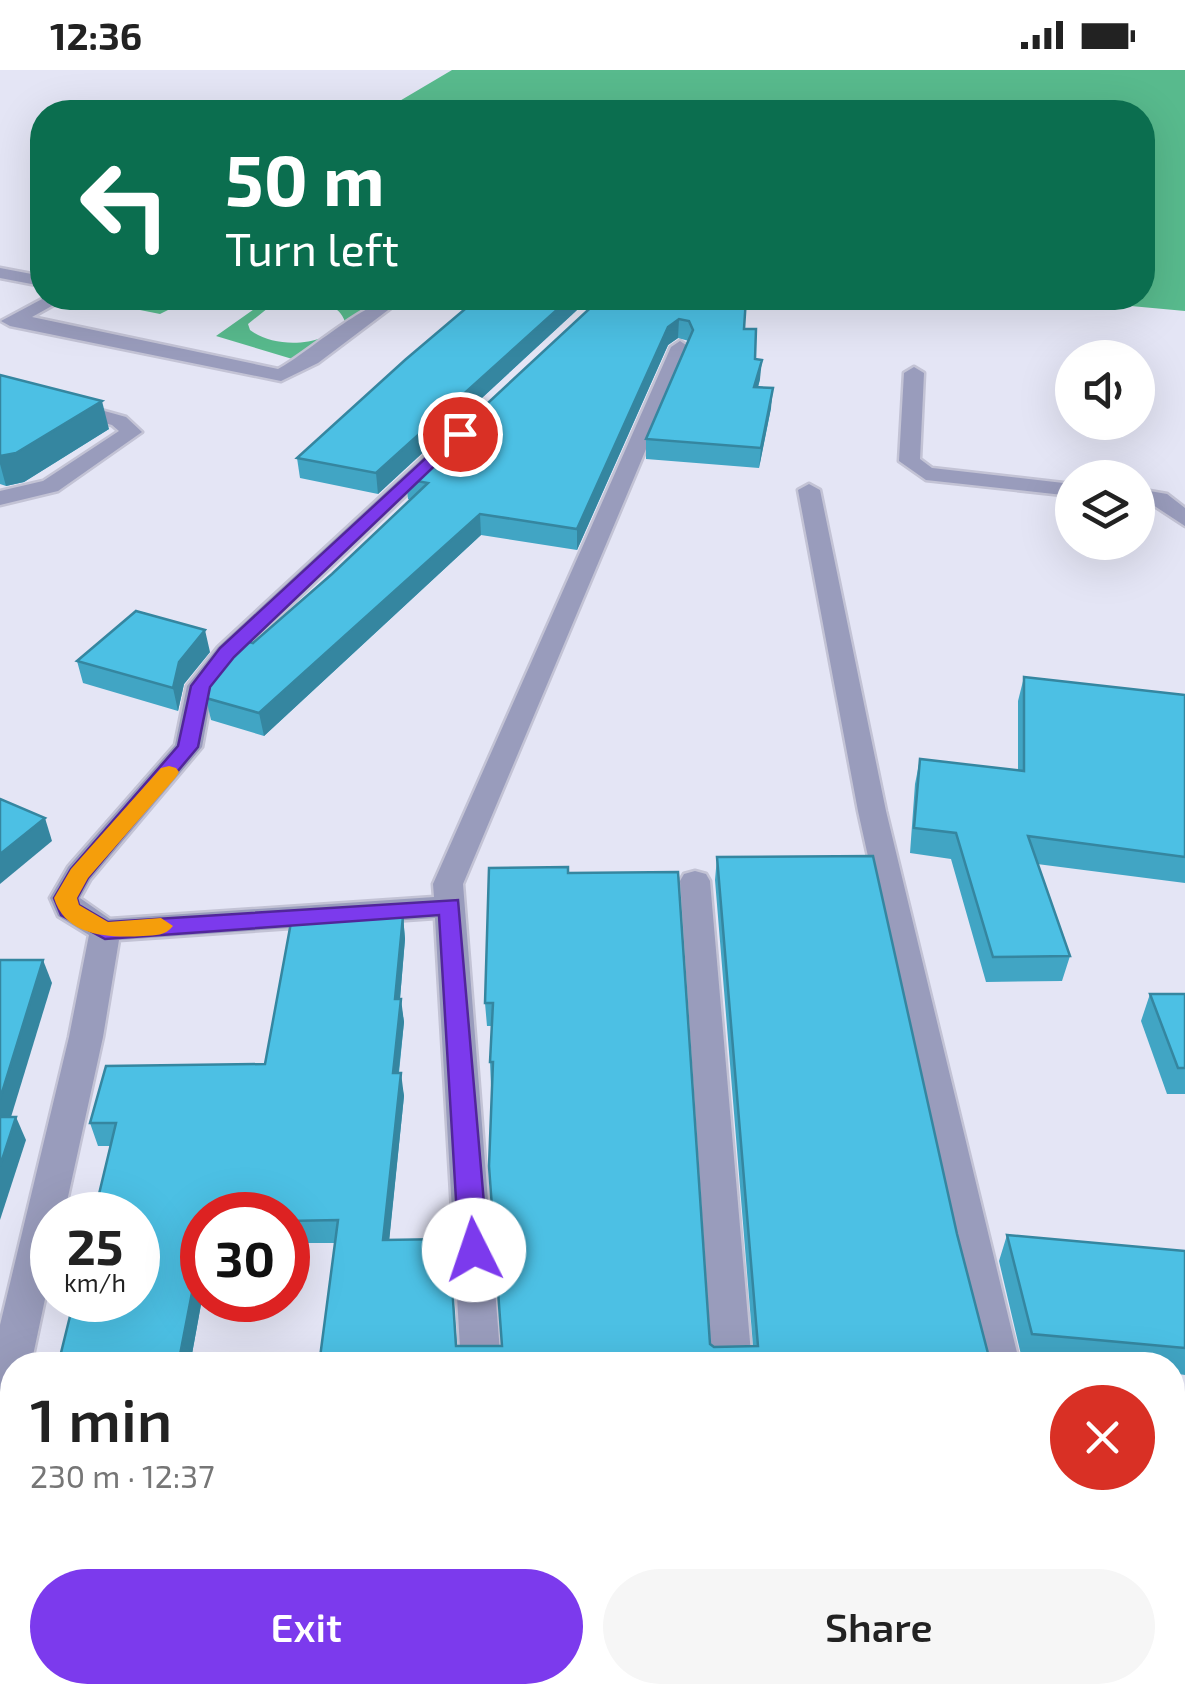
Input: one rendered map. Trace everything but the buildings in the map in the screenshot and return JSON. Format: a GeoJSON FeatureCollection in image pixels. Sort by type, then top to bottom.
{"type":"FeatureCollection","features":[{"type":"Feature","properties":{"kind":"street"},"geometry":{"type":"LineString","coordinates":[[0,273],[30,279]]}},
{"type":"Feature","properties":{"kind":"street"},"geometry":{"type":"LineString","coordinates":[[7,322],[32,310]]}},
{"type":"Feature","properties":{"kind":"street"},"geometry":{"type":"LineString","coordinates":[[7,322],[281,375],[378,310]]}},
{"type":"Feature","properties":{"kind":"street"},"geometry":{"type":"LineString","coordinates":[[480,1352],[448,884],[680,347]]}},
{"type":"Feature","properties":{"kind":"street"},"geometry":{"type":"LineString","coordinates":[[914,373],[910,461],[926,474],[1055,488]]}},
{"type":"Feature","properties":{"kind":"street"},"geometry":{"type":"LineString","coordinates":[[0,388],[119,421],[132,432],[50,486],[0,498]]}},
{"type":"Feature","properties":{"kind":"street"},"geometry":{"type":"LineString","coordinates":[[450,906],[105,930],[69,909],[66,898],[79,874],[188,747],[200,686],[227,652],[460,434]]}},
{"type":"Feature","properties":{"kind":"street"},"geometry":{"type":"LineString","coordinates":[[809,490],[872,811],[997,1352]]}},
{"type":"Feature","properties":{"kind":"street"},"geometry":{"type":"LineString","coordinates":[[1155,498],[1185,519]]}},
{"type":"Feature","properties":{"kind":"street"},"geometry":{"type":"LineString","coordinates":[[695,881],[731,1352]]}},
{"type":"Feature","properties":{"kind":"street"},"geometry":{"type":"LineString","coordinates":[[14,1352],[86,1037],[105,930]]}},
{"type":"Feature","properties":{"kind":"shaded area"},"geometry":{"type":"Polygon","coordinates":[[[452,70],[1185,70],[1185,311],[1155,308],[1155,100],[401,100],[452,70]]]}},
{"type":"Feature","properties":{"kind":"shaded area"},"geometry":{"type":"Polygon","coordinates":[[[253,310],[266,310],[248,324],[250,330],[272,340],[313,341],[345,322],[337,310],[370,310],[299,361],[216,336],[253,310]]]}},
{"type":"Feature","properties":{"kind":"slow traffic"},"geometry":{"type":"LineString","coordinates":[[161,926],[105,930],[69,909],[66,898],[79,874],[169,772]]}},
{"type":"Feature","properties":{"kind":"route"},"geometry":{"type":"LineString","coordinates":[[460,434],[227,652],[200,686],[188,747],[79,874],[66,898],[69,909],[105,930],[450,906],[474,1250]]}}]}
